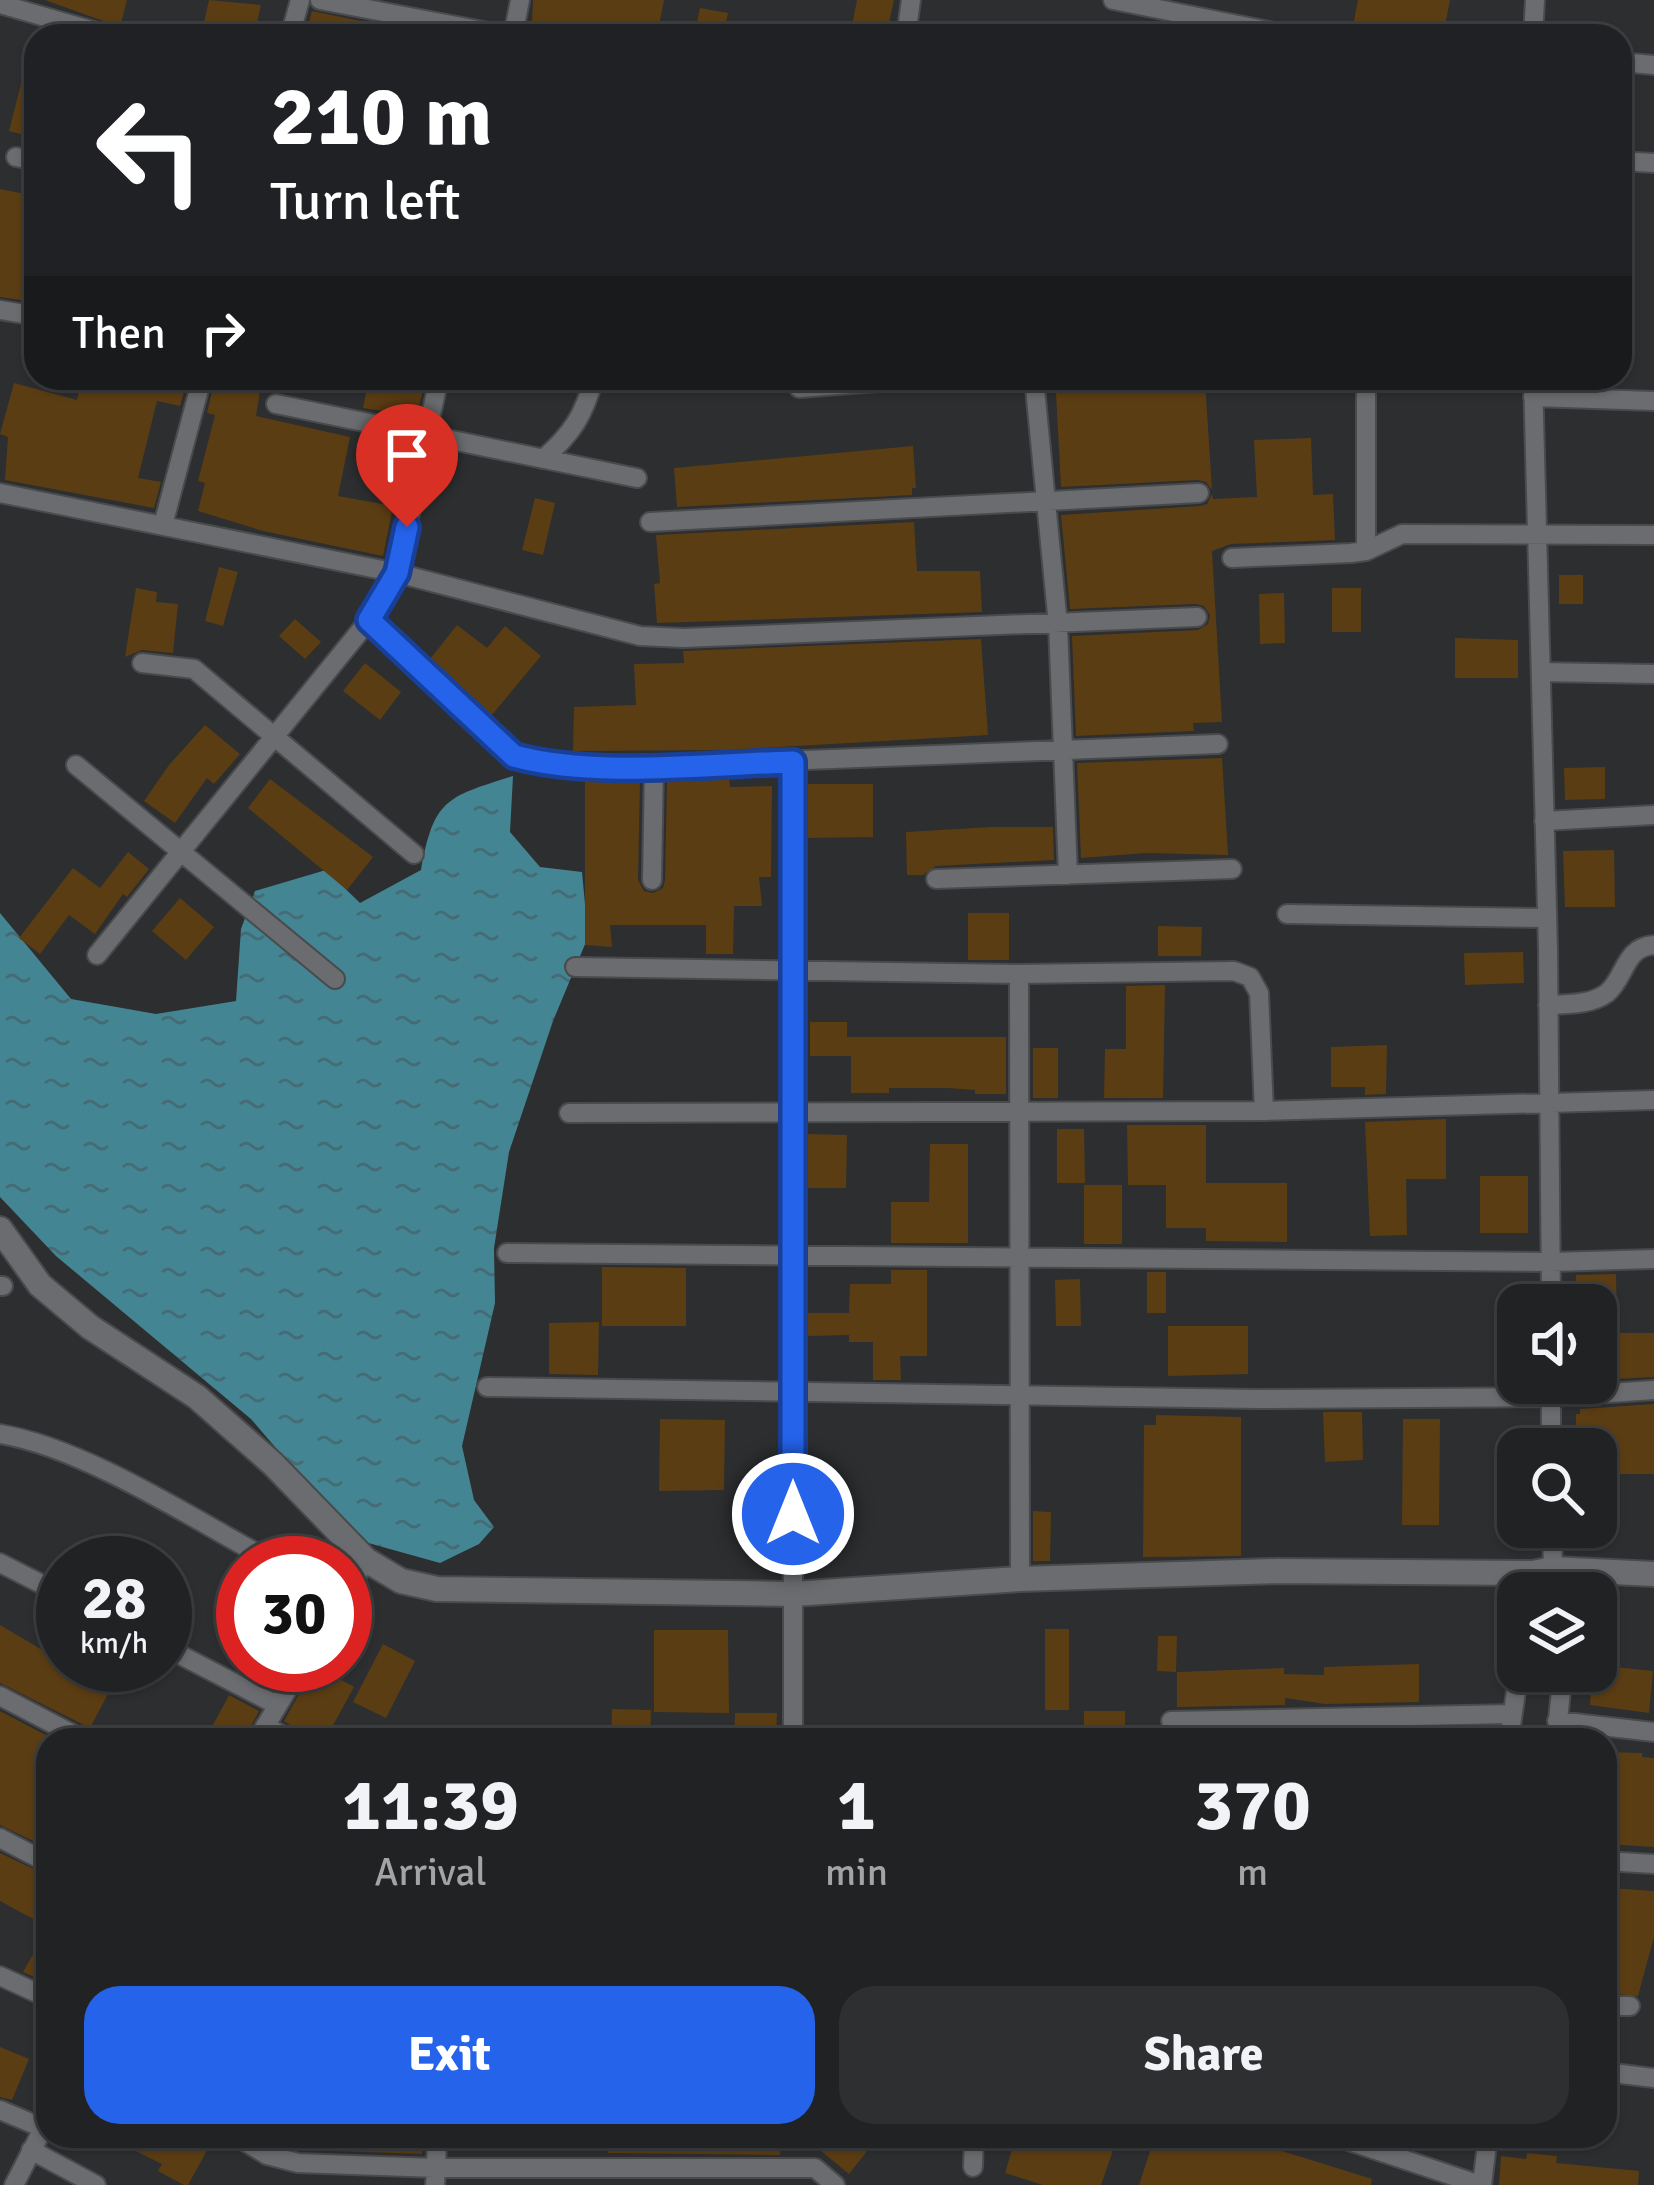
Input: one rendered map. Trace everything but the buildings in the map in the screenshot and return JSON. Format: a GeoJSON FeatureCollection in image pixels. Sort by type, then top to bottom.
{"type":"FeatureCollection","features":[{"type":"Feature","properties":{"kind":"street"},"geometry":{"type":"LineString","coordinates":[[320,0],[447,24]]}},
{"type":"Feature","properties":{"kind":"street"},"geometry":{"type":"LineString","coordinates":[[1113,0],[1214,19]]}},
{"type":"Feature","properties":{"kind":"street"},"geometry":{"type":"LineString","coordinates":[[0,4],[69,24]]}},
{"type":"Feature","properties":{"kind":"street"},"geometry":{"type":"LineString","coordinates":[[163,525],[199,390]]}},
{"type":"Feature","properties":{"kind":"street"},"geometry":{"type":"LineString","coordinates":[[98,955],[272,734],[369,620],[397,573],[436,390]]}},
{"type":"Feature","properties":{"kind":"street"},"geometry":{"type":"LineString","coordinates":[[543,459],[584,415],[591,390]]}},
{"type":"Feature","properties":{"kind":"street"},"geometry":{"type":"LineString","coordinates":[[1035,390],[1058,625],[1068,875]]}},
{"type":"Feature","properties":{"kind":"street"},"geometry":{"type":"LineString","coordinates":[[1366,390],[1366,551]]}},
{"type":"Feature","properties":{"kind":"street"},"geometry":{"type":"LineString","coordinates":[[1533,390],[1551,1284]]}},
{"type":"Feature","properties":{"kind":"street"},"geometry":{"type":"LineString","coordinates":[[1553,390],[1654,400]]}},
{"type":"Feature","properties":{"kind":"street"},"geometry":{"type":"LineString","coordinates":[[276,404],[637,478]]}},
{"type":"Feature","properties":{"kind":"street"},"geometry":{"type":"LineString","coordinates":[[0,493],[397,573],[640,636],[1197,617]]}},
{"type":"Feature","properties":{"kind":"street"},"geometry":{"type":"LineString","coordinates":[[650,523],[1199,494]]}},
{"type":"Feature","properties":{"kind":"street"},"geometry":{"type":"LineString","coordinates":[[1232,559],[1366,551],[1402,535],[1453,532],[1536,537],[1654,535]]}},
{"type":"Feature","properties":{"kind":"street"},"geometry":{"type":"LineString","coordinates":[[369,620],[514,756],[543,764],[793,762],[1218,744]]}},
{"type":"Feature","properties":{"kind":"street"},"geometry":{"type":"LineString","coordinates":[[142,663],[194,669],[414,854]]}},
{"type":"Feature","properties":{"kind":"street"},"geometry":{"type":"LineString","coordinates":[[1541,672],[1654,674]]}},
{"type":"Feature","properties":{"kind":"street"},"geometry":{"type":"LineString","coordinates":[[793,762],[793,1728]]}},
{"type":"Feature","properties":{"kind":"street"},"geometry":{"type":"LineString","coordinates":[[76,765],[335,979]]}},
{"type":"Feature","properties":{"kind":"street"},"geometry":{"type":"LineString","coordinates":[[652,880],[654,766]]}},
{"type":"Feature","properties":{"kind":"street"},"geometry":{"type":"LineString","coordinates":[[1544,821],[1654,815]]}},
{"type":"Feature","properties":{"kind":"street"},"geometry":{"type":"LineString","coordinates":[[936,879],[1232,869]]}},
{"type":"Feature","properties":{"kind":"street"},"geometry":{"type":"LineString","coordinates":[[1287,914],[1544,918]]}},
{"type":"Feature","properties":{"kind":"street"},"geometry":{"type":"LineString","coordinates":[[1548,1005],[1585,1003],[1607,993],[1626,960],[1644,946],[1654,946]]}},
{"type":"Feature","properties":{"kind":"street"},"geometry":{"type":"LineString","coordinates":[[575,967],[1019,974],[1234,971],[1250,976],[1259,993],[1264,1111]]}},
{"type":"Feature","properties":{"kind":"street"},"geometry":{"type":"LineString","coordinates":[[1019,974],[1020,1579]]}},
{"type":"Feature","properties":{"kind":"street"},"geometry":{"type":"LineString","coordinates":[[569,1113],[1264,1111],[1654,1100]]}},
{"type":"Feature","properties":{"kind":"street"},"geometry":{"type":"LineString","coordinates":[[0,1228],[40,1285],[90,1327],[197,1397],[273,1464],[343,1536]]}},
{"type":"Feature","properties":{"kind":"street"},"geometry":{"type":"LineString","coordinates":[[507,1253],[1654,1259]]}},
{"type":"Feature","properties":{"kind":"street"},"geometry":{"type":"LineString","coordinates":[[487,1387],[1020,1398],[1497,1391]]}},
{"type":"Feature","properties":{"kind":"street"},"geometry":{"type":"LineString","coordinates":[[1617,1390],[1654,1390]]}},
{"type":"Feature","properties":{"kind":"street"},"geometry":{"type":"LineString","coordinates":[[0,1434],[71,1454],[224,1536]]}},
{"type":"Feature","properties":{"kind":"street"},"geometry":{"type":"LineString","coordinates":[[0,1563],[36,1581]]}},
{"type":"Feature","properties":{"kind":"street"},"geometry":{"type":"LineString","coordinates":[[372,1564],[401,1581],[437,1589],[793,1594],[1020,1579],[1276,1571],[1497,1578]]}},
{"type":"Feature","properties":{"kind":"street"},"geometry":{"type":"LineString","coordinates":[[1617,1576],[1654,1574]]}},
{"type":"Feature","properties":{"kind":"street"},"geometry":{"type":"LineString","coordinates":[[192,1661],[278,1705]]}},
{"type":"Feature","properties":{"kind":"street"},"geometry":{"type":"LineString","coordinates":[[264,1728],[286,1692]]}},
{"type":"Feature","properties":{"kind":"street"},"geometry":{"type":"LineString","coordinates":[[1510,1728],[1516,1692]]}},
{"type":"Feature","properties":{"kind":"street"},"geometry":{"type":"LineString","coordinates":[[1557,1728],[1561,1692]]}},
{"type":"Feature","properties":{"kind":"street"},"geometry":{"type":"LineString","coordinates":[[0,1696],[61,1728]]}},
{"type":"Feature","properties":{"kind":"street"},"geometry":{"type":"LineString","coordinates":[[1171,1721],[1512,1714]]}},
{"type":"Feature","properties":{"kind":"street"},"geometry":{"type":"LineString","coordinates":[[1617,1731],[1654,1732]]}},
{"type":"Feature","properties":{"kind":"street"},"geometry":{"type":"LineString","coordinates":[[0,1838],[36,1857]]}},
{"type":"Feature","properties":{"kind":"street"},"geometry":{"type":"LineString","coordinates":[[1617,1862],[1654,1864]]}},
{"type":"Feature","properties":{"kind":"street"},"geometry":{"type":"LineString","coordinates":[[0,1976],[36,1992]]}},
{"type":"Feature","properties":{"kind":"street"},"geometry":{"type":"LineString","coordinates":[[1617,2006],[1630,2006]]}},
{"type":"Feature","properties":{"kind":"street"},"geometry":{"type":"LineString","coordinates":[[1617,2073],[1654,2078]]}},
{"type":"Feature","properties":{"kind":"street"},"geometry":{"type":"LineString","coordinates":[[0,2110],[36,2121]]}},
{"type":"Feature","properties":{"kind":"street"},"geometry":{"type":"LineString","coordinates":[[14,2185],[36,2141]]}},
{"type":"Feature","properties":{"kind":"street"},"geometry":{"type":"LineString","coordinates":[[256,2148],[298,2163],[436,2177],[815,2168],[835,2185]]}},
{"type":"Feature","properties":{"kind":"street"},"geometry":{"type":"LineString","coordinates":[[973,2167],[974,2148]]}},
{"type":"Feature","properties":{"kind":"street"},"geometry":{"type":"LineString","coordinates":[[1370,2148],[1481,2185],[1486,2148]]}},
{"type":"Feature","properties":{"kind":"street"},"geometry":{"type":"LineString","coordinates":[[31,2150],[96,2185]]}},
{"type":"Feature","properties":{"kind":"water"},"geometry":{"type":"Polygon","coordinates":[[[513,776],[510,832],[540,867],[582,872],[588,937],[553,1021],[509,1152],[494,1248],[495,1303],[462,1446],[474,1500],[494,1527],[479,1544],[440,1563],[372,1544],[372,1536],[351,1536],[251,1419],[56,1256],[0,1197],[0,913],[71,999],[156,1014],[236,1001],[241,929],[255,891],[326,870],[360,903],[421,870],[438,815],[472,790],[513,776]]]}},
{"type":"Feature","properties":{"kind":"route"},"geometry":{"type":"LineString","coordinates":[[407,527],[397,573],[369,620],[514,756],[543,764],[580,765],[793,762],[793,1514]]}}]}
